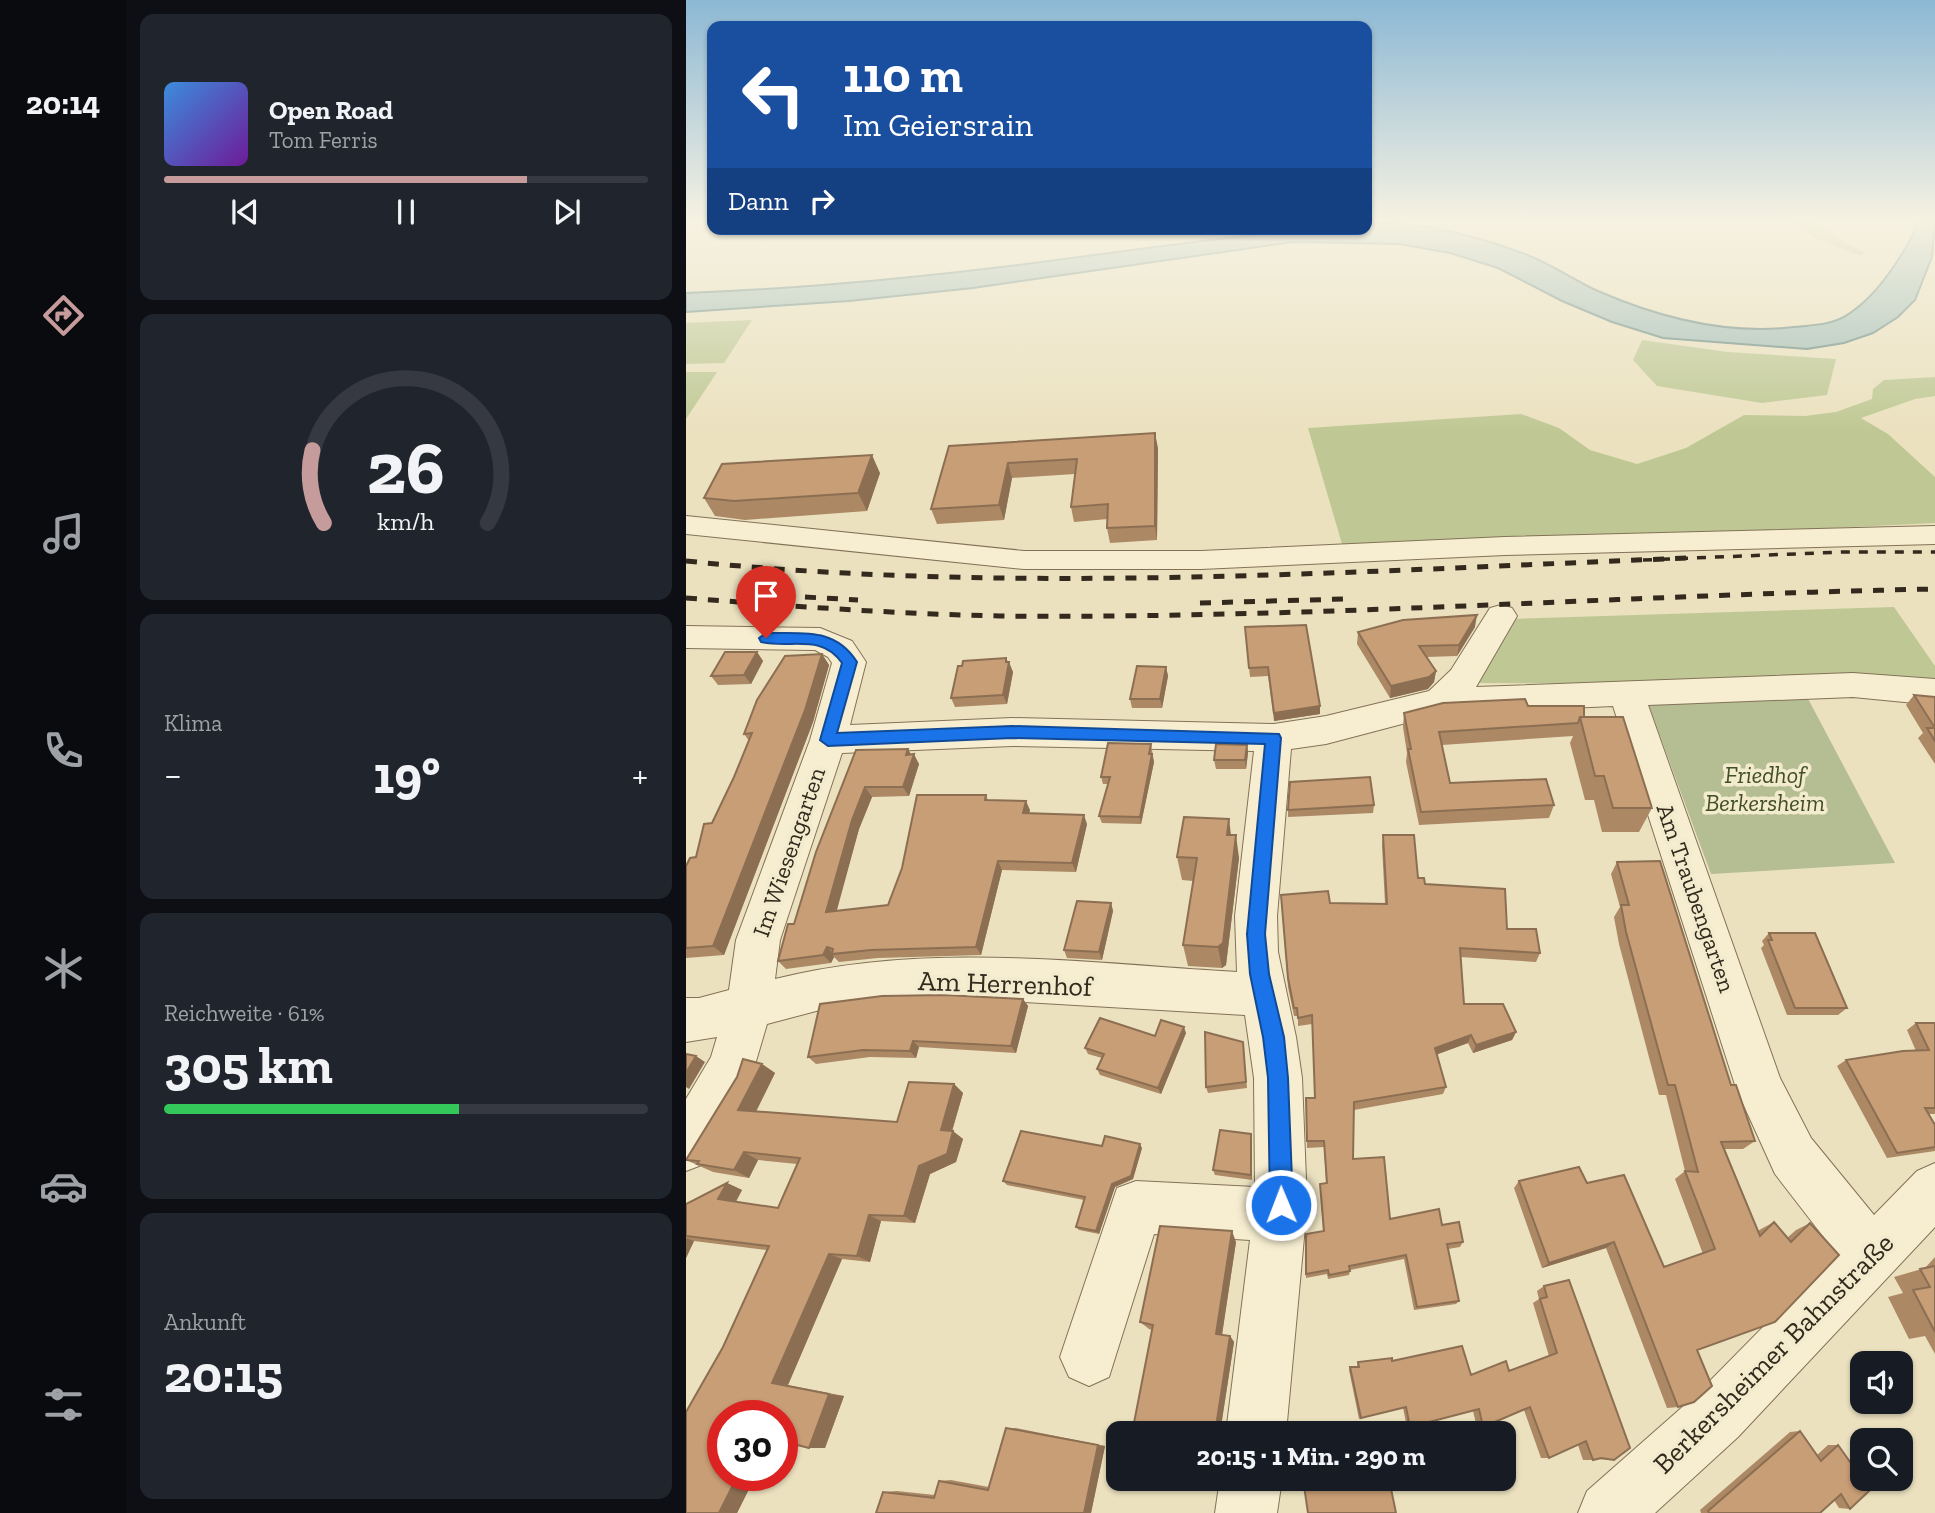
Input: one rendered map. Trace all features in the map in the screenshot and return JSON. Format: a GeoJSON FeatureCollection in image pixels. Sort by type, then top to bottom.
{"type":"FeatureCollection","features":[{"type":"Feature","properties":{"kind":"street"},"geometry":{"type":"LineString","coordinates":[[686,525],[1037,560],[1201,560],[1505,546],[1935,535]]}},
{"type":"Feature","properties":{"kind":"street"},"geometry":{"type":"LineString","coordinates":[[1440,701],[1463,679],[1501,616]]}},
{"type":"Feature","properties":{"kind":"street","name":"Im Wiesengarten"},"geometry":{"type":"LineString","coordinates":[[686,637],[820,639],[840,649],[849,662],[828,740],[758,940],[749,1008]]}},
{"type":"Feature","properties":{"kind":"street"},"geometry":{"type":"LineString","coordinates":[[828,740],[1012,732],[1274,738],[1326,730],[1440,701],[1853,685],[1935,692]]}},
{"type":"Feature","properties":{"kind":"street","name":"Am Traubengarten"},"geometry":{"type":"LineString","coordinates":[[1626,693],[1760,1088],[1793,1156],[1872,1255]]}},
{"type":"Feature","properties":{"kind":"street"},"geometry":{"type":"LineString","coordinates":[[1257,1421],[1280,1215],[1278,1078],[1273,1037],[1256,952],[1256,916],[1274,738]]}},
{"type":"Feature","properties":{"kind":"street","name":"Am Herrenhof"},"geometry":{"type":"LineString","coordinates":[[686,1020],[699,1020],[820,989],[901,980],[976,978],[1263,995]]}},
{"type":"Feature","properties":{"kind":"street"},"geometry":{"type":"LineString","coordinates":[[686,1146],[732,1068],[749,1008]]}},
{"type":"Feature","properties":{"kind":"street","name":"Berkersheimer Bahnstraße"},"geometry":{"type":"LineString","coordinates":[[1609,1513],[1717,1416],[1935,1189]]}},
{"type":"Feature","properties":{"kind":"street"},"geometry":{"type":"LineString","coordinates":[[1089,1357],[1136,1207],[1280,1215]]}},
{"type":"Feature","properties":{"kind":"street"},"geometry":{"type":"LineString","coordinates":[[1246,1513],[1249,1491]]}},
{"type":"Feature","properties":{"kind":"green space"},"geometry":{"type":"Polygon","coordinates":[[[752,320],[724,363],[686,364],[686,323],[752,320]]]}},
{"type":"Feature","properties":{"kind":"green space"},"geometry":{"type":"Polygon","coordinates":[[[1642,340],[1728,352],[1836,359],[1827,395],[1762,403],[1657,386],[1633,360],[1642,340]]]}},
{"type":"Feature","properties":{"kind":"green space"},"geometry":{"type":"Polygon","coordinates":[[[686,372],[717,372],[686,419],[686,372]]]}},
{"type":"Feature","properties":{"kind":"green space"},"geometry":{"type":"Polygon","coordinates":[[[1935,377],[1935,396],[1915,399],[1861,418],[1888,434],[1935,477],[1935,523],[1673,536],[1342,544],[1308,428],[1521,414],[1559,428],[1590,450],[1637,464],[1686,448],[1744,415],[1805,416],[1836,412],[1872,399],[1873,389],[1884,380],[1935,377]]]}},
{"type":"Feature","properties":{"kind":"green space"},"geometry":{"type":"Polygon","coordinates":[[[1894,607],[1935,666],[1935,685],[1470,683],[1506,619],[1894,607]]]}},
{"type":"Feature","properties":{"kind":"green space","name":"Friedhof Berkersheim"},"geometry":{"type":"Polygon","coordinates":[[[1806,695],[1895,863],[1711,874],[1646,698],[1806,695]]]}},
{"type":"Feature","properties":{"kind":"water"},"geometry":{"type":"Polygon","coordinates":[[[939,292],[849,301],[686,312],[686,293],[939,292]]]}},
{"type":"Feature","properties":{"kind":"water"},"geometry":{"type":"Polygon","coordinates":[[[1544,292],[1599,292],[1670,316],[1744,329],[1823,324],[1850,313],[1874,292],[1918,292],[1915,300],[1898,317],[1873,333],[1844,343],[1807,349],[1663,338],[1612,322],[1544,292]]]}},
{"type":"Feature","properties":{"kind":"building"},"geometry":{"type":"Polygon","coordinates":[[[1155,433],[1155,526],[1107,528],[1108,504],[1071,507],[1077,459],[1008,463],[999,505],[931,509],[949,446],[1155,433]]]}},
{"type":"Feature","properties":{"kind":"building"},"geometry":{"type":"Polygon","coordinates":[[[872,455],[858,493],[734,501],[704,498],[722,464],[872,455]]]}},
{"type":"Feature","properties":{"kind":"building"},"geometry":{"type":"Polygon","coordinates":[[[1477,615],[1459,645],[1419,646],[1436,671],[1429,677],[1391,686],[1358,632],[1403,620],[1477,615]]]}},
{"type":"Feature","properties":{"kind":"building"},"geometry":{"type":"Polygon","coordinates":[[[1306,625],[1320,706],[1274,713],[1268,667],[1249,668],[1245,627],[1306,625]]]}},
{"type":"Feature","properties":{"kind":"building"},"geometry":{"type":"Polygon","coordinates":[[[725,652],[757,652],[744,675],[711,676],[725,652]]]}},
{"type":"Feature","properties":{"kind":"building"},"geometry":{"type":"Polygon","coordinates":[[[822,654],[805,710],[713,946],[686,948],[686,866],[690,858],[696,857],[704,824],[712,823],[734,777],[752,733],[744,734],[757,700],[785,656],[822,654]]]}},
{"type":"Feature","properties":{"kind":"building"},"geometry":{"type":"Polygon","coordinates":[[[1006,658],[1006,662],[1009,662],[1003,695],[951,698],[958,666],[962,666],[963,661],[1006,658]]]}},
{"type":"Feature","properties":{"kind":"building"},"geometry":{"type":"Polygon","coordinates":[[[1137,666],[1166,667],[1160,699],[1130,699],[1137,666]]]}},
{"type":"Feature","properties":{"kind":"building"},"geometry":{"type":"Polygon","coordinates":[[[1914,695],[1935,697],[1935,728],[1914,695]]]}},
{"type":"Feature","properties":{"kind":"building"},"geometry":{"type":"Polygon","coordinates":[[[1525,699],[1528,706],[1584,706],[1584,717],[1580,717],[1578,723],[1439,732],[1450,783],[1546,779],[1554,805],[1421,812],[1408,749],[1411,749],[1404,713],[1443,703],[1525,699]]]}},
{"type":"Feature","properties":{"kind":"building"},"geometry":{"type":"Polygon","coordinates":[[[1580,717],[1623,717],[1652,808],[1613,808],[1604,776],[1595,776],[1580,717]]]}},
{"type":"Feature","properties":{"kind":"building"},"geometry":{"type":"Polygon","coordinates":[[[1927,728],[1935,728],[1935,741],[1927,728]]]}},
{"type":"Feature","properties":{"kind":"building"},"geometry":{"type":"Polygon","coordinates":[[[1108,743],[1151,744],[1149,754],[1152,754],[1140,817],[1099,816],[1110,777],[1101,777],[1108,743]]]}},
{"type":"Feature","properties":{"kind":"building"},"geometry":{"type":"Polygon","coordinates":[[[1216,744],[1247,745],[1245,760],[1214,760],[1216,744]]]}},
{"type":"Feature","properties":{"kind":"building"},"geometry":{"type":"Polygon","coordinates":[[[908,749],[906,755],[914,754],[903,787],[865,787],[852,820],[826,912],[888,905],[902,868],[917,795],[986,795],[985,800],[1026,801],[1023,813],[1084,815],[1072,863],[998,861],[976,947],[871,950],[832,954],[833,949],[827,947],[823,955],[778,961],[788,924],[794,924],[816,852],[856,750],[908,749]]]}},
{"type":"Feature","properties":{"kind":"building"},"geometry":{"type":"Polygon","coordinates":[[[1370,777],[1374,805],[1288,810],[1290,782],[1370,777]]]}},
{"type":"Feature","properties":{"kind":"building"},"geometry":{"type":"Polygon","coordinates":[[[1184,817],[1229,819],[1227,835],[1236,835],[1223,943],[1218,947],[1183,945],[1197,858],[1177,857],[1184,817]]]}},
{"type":"Feature","properties":{"kind":"building"},"geometry":{"type":"Polygon","coordinates":[[[1383,835],[1414,835],[1418,878],[1424,878],[1425,884],[1505,889],[1507,929],[1536,929],[1540,953],[1460,948],[1464,1004],[1503,1004],[1516,1032],[1476,1045],[1471,1035],[1435,1048],[1446,1087],[1354,1102],[1353,1159],[1384,1157],[1390,1219],[1439,1209],[1442,1225],[1459,1222],[1463,1242],[1447,1244],[1459,1301],[1417,1307],[1406,1255],[1349,1266],[1350,1271],[1329,1275],[1328,1270],[1306,1274],[1306,1234],[1324,1231],[1320,1184],[1327,1183],[1324,1141],[1307,1141],[1306,1098],[1315,1098],[1312,1015],[1298,1018],[1297,1008],[1294,1008],[1288,978],[1281,895],[1328,891],[1330,903],[1387,904],[1383,835]]]}},
{"type":"Feature","properties":{"kind":"building"},"geometry":{"type":"Polygon","coordinates":[[[1660,861],[1731,1085],[1736,1085],[1755,1141],[1721,1142],[1760,1236],[1774,1222],[1791,1242],[1810,1223],[1839,1255],[1775,1322],[1697,1350],[1712,1386],[1694,1402],[1678,1407],[1614,1242],[1549,1263],[1519,1181],[1579,1167],[1587,1183],[1624,1175],[1664,1267],[1715,1249],[1685,1171],[1698,1172],[1675,1085],[1668,1085],[1621,905],[1629,905],[1617,862],[1660,861]]]}},
{"type":"Feature","properties":{"kind":"building"},"geometry":{"type":"Polygon","coordinates":[[[1077,901],[1111,903],[1099,952],[1064,950],[1077,901]]]}},
{"type":"Feature","properties":{"kind":"building"},"geometry":{"type":"Polygon","coordinates":[[[1769,933],[1815,933],[1847,1008],[1795,1008],[1768,940],[1772,940],[1769,933]]]}},
{"type":"Feature","properties":{"kind":"building"},"geometry":{"type":"Polygon","coordinates":[[[945,995],[1023,999],[1011,1046],[913,1041],[910,1051],[863,1050],[808,1057],[820,1004],[882,996],[945,995]]]}},
{"type":"Feature","properties":{"kind":"building"},"geometry":{"type":"Polygon","coordinates":[[[1100,1018],[1155,1036],[1161,1020],[1184,1027],[1158,1088],[1097,1069],[1104,1054],[1085,1048],[1100,1018]]]}},
{"type":"Feature","properties":{"kind":"building"},"geometry":{"type":"Polygon","coordinates":[[[1916,1023],[1935,1023],[1935,1108],[1925,1108],[1935,1125],[1935,1147],[1897,1153],[1846,1060],[1903,1051],[1929,1050],[1916,1023]]]}},
{"type":"Feature","properties":{"kind":"building"},"geometry":{"type":"Polygon","coordinates":[[[1205,1032],[1243,1042],[1246,1082],[1206,1087],[1205,1032]]]}},
{"type":"Feature","properties":{"kind":"building"},"geometry":{"type":"Polygon","coordinates":[[[686,1054],[696,1056],[686,1073],[686,1054]]]}},
{"type":"Feature","properties":{"kind":"building"},"geometry":{"type":"Polygon","coordinates":[[[743,1059],[762,1064],[738,1110],[897,1122],[909,1082],[954,1084],[941,1130],[953,1131],[947,1154],[919,1166],[904,1216],[869,1215],[857,1256],[829,1254],[772,1383],[829,1394],[809,1448],[798,1445],[798,1400],[707,1400],[707,1491],[730,1491],[719,1513],[686,1513],[686,1412],[723,1347],[769,1246],[686,1236],[686,1204],[727,1183],[718,1199],[778,1208],[800,1158],[744,1152],[734,1170],[686,1160],[737,1077],[743,1059]]]}},
{"type":"Feature","properties":{"kind":"building"},"geometry":{"type":"Polygon","coordinates":[[[1220,1130],[1251,1134],[1251,1175],[1213,1170],[1220,1130]]]}},
{"type":"Feature","properties":{"kind":"building"},"geometry":{"type":"Polygon","coordinates":[[[1021,1131],[1102,1146],[1105,1136],[1140,1144],[1131,1176],[1112,1184],[1096,1231],[1076,1227],[1085,1197],[1003,1181],[1021,1131]]]}},
{"type":"Feature","properties":{"kind":"building"},"geometry":{"type":"Polygon","coordinates":[[[1160,1226],[1232,1231],[1216,1334],[1230,1336],[1217,1421],[1134,1421],[1153,1325],[1140,1322],[1160,1226]]]}},
{"type":"Feature","properties":{"kind":"building"},"geometry":{"type":"Polygon","coordinates":[[[1935,1266],[1935,1332],[1913,1290],[1930,1287],[1920,1269],[1935,1266]]]}},
{"type":"Feature","properties":{"kind":"building"},"geometry":{"type":"Polygon","coordinates":[[[1569,1280],[1630,1448],[1614,1460],[1593,1460],[1586,1441],[1549,1458],[1530,1407],[1497,1421],[1482,1421],[1479,1409],[1433,1421],[1409,1421],[1406,1407],[1361,1418],[1350,1367],[1359,1367],[1358,1362],[1392,1358],[1392,1361],[1462,1346],[1471,1375],[1506,1361],[1509,1371],[1557,1353],[1540,1299],[1547,1297],[1544,1286],[1569,1280]]]}},
{"type":"Feature","properties":{"kind":"building"},"geometry":{"type":"Polygon","coordinates":[[[1006,1428],[1098,1445],[1084,1513],[876,1513],[883,1492],[934,1498],[939,1481],[988,1490],[1006,1428]]]}},
{"type":"Feature","properties":{"kind":"building"},"geometry":{"type":"Polygon","coordinates":[[[1800,1431],[1821,1461],[1838,1445],[1850,1462],[1850,1491],[1869,1491],[1850,1509],[1841,1494],[1820,1513],[1708,1511],[1800,1431]]]}},
{"type":"Feature","properties":{"kind":"building"},"geometry":{"type":"Polygon","coordinates":[[[1305,1491],[1391,1491],[1396,1513],[1308,1513],[1305,1491]]]}},
{"type":"Feature","properties":{"kind":"railway"},"geometry":{"type":"LineString","coordinates":[[1643,560],[1843,552],[1935,552]]}},
{"type":"Feature","properties":{"kind":"railway"},"geometry":{"type":"LineString","coordinates":[[686,561],[936,577],[1061,578],[1312,574],[1688,558]]}},
{"type":"Feature","properties":{"kind":"railway"},"geometry":{"type":"LineString","coordinates":[[686,598],[921,613],[1117,616],[1935,589]]}},
{"type":"Feature","properties":{"kind":"railway"},"geometry":{"type":"LineString","coordinates":[[805,597],[858,600]]}},
{"type":"Feature","properties":{"kind":"railway"},"geometry":{"type":"LineString","coordinates":[[1200,603],[1344,599]]}},
{"type":"Feature","properties":{"kind":"route"},"geometry":{"type":"LineString","coordinates":[[766,638],[820,639],[840,649],[849,662],[828,740],[1012,732],[1274,738],[1256,916],[1256,952],[1273,1037],[1278,1078],[1281,1205]]}}]}
